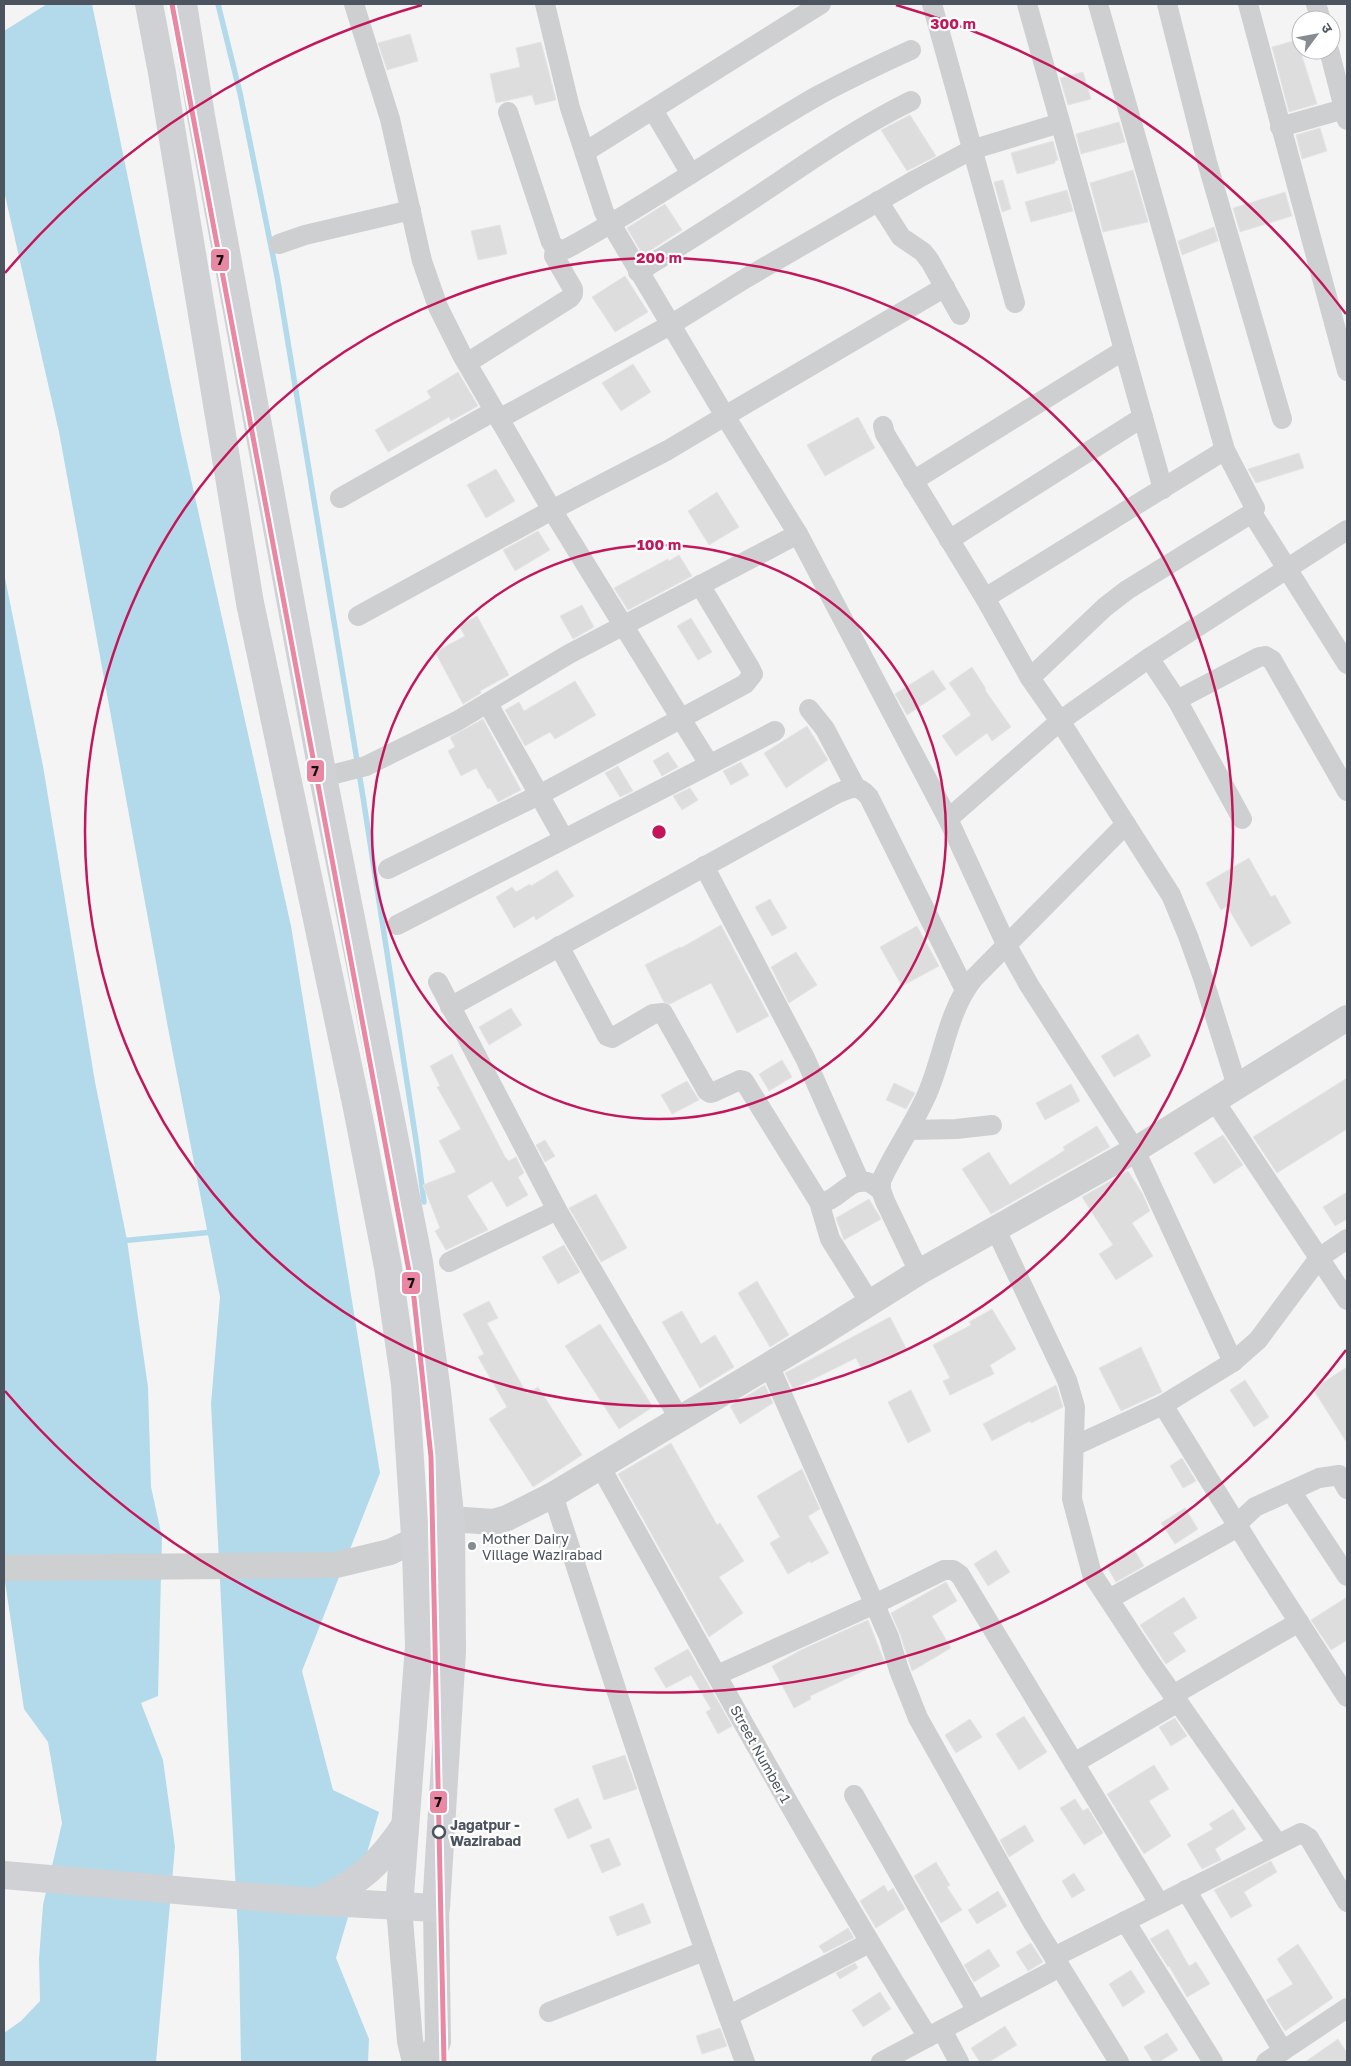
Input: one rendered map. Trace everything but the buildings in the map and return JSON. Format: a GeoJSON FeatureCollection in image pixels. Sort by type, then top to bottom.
{"type":"FeatureCollection","features":[{"type":"Feature","properties":{"kind":"main road"},"geometry":{"type":"LineString","coordinates":[[149,4],[250,603],[355,1098],[388,1267],[405,1384],[415,1541],[419,1646],[399,1907]]}},
{"type":"Feature","properties":{"kind":"main road"},"geometry":{"type":"LineString","coordinates":[[4,1875],[291,1900],[436,1908],[452,1651],[451,1523],[437,1392],[345,771],[200,116],[183,4]]}},
{"type":"Feature","properties":{"kind":"main road"},"geometry":{"type":"LineString","coordinates":[[319,1901],[367,1873],[391,1847],[405,1826]]}},
{"type":"Feature","properties":{"kind":"street"},"geometry":{"type":"LineString","coordinates":[[354,4],[390,119],[422,261],[438,307],[467,363],[552,510],[709,764]]}},
{"type":"Feature","properties":{"kind":"street"},"geometry":{"type":"LineString","coordinates":[[545,4],[570,108],[604,212],[638,272],[672,324],[725,416],[798,534],[948,819],[1006,944],[1029,985],[1135,1150],[1233,1362]]}},
{"type":"Feature","properties":{"kind":"street"},"geometry":{"type":"LineString","coordinates":[[585,152],[821,4]]}},
{"type":"Feature","properties":{"kind":"street"},"geometry":{"type":"LineString","coordinates":[[932,4],[1015,303]]}},
{"type":"Feature","properties":{"kind":"street"},"geometry":{"type":"LineString","coordinates":[[1027,4],[1163,489]]}},
{"type":"Feature","properties":{"kind":"street"},"geometry":{"type":"LineString","coordinates":[[1030,678],[1105,607],[1252,513],[1256,508],[1226,450],[1098,4]]}},
{"type":"Feature","properties":{"kind":"street"},"geometry":{"type":"LineString","coordinates":[[1167,4],[1207,162],[1282,419]]}},
{"type":"Feature","properties":{"kind":"street"},"geometry":{"type":"LineString","coordinates":[[1248,4],[1347,371]]}},
{"type":"Feature","properties":{"kind":"street"},"geometry":{"type":"LineString","coordinates":[[508,112],[551,242],[555,248],[560,250],[566,249],[611,225],[818,96],[865,71],[911,50]]}},
{"type":"Feature","properties":{"kind":"street"},"geometry":{"type":"LineString","coordinates":[[1280,127],[1346,114],[1332,60]]}},
{"type":"Feature","properties":{"kind":"street"},"geometry":{"type":"LineString","coordinates":[[638,272],[712,226],[833,146],[888,112],[911,102]]}},
{"type":"Feature","properties":{"kind":"street"},"geometry":{"type":"LineString","coordinates":[[653,110],[691,174]]}},
{"type":"Feature","properties":{"kind":"street"},"geometry":{"type":"LineString","coordinates":[[340,498],[672,324],[746,278],[878,201],[971,150],[1060,123]]}},
{"type":"Feature","properties":{"kind":"street"},"geometry":{"type":"LineString","coordinates":[[878,201],[901,237],[923,252],[960,315]]}},
{"type":"Feature","properties":{"kind":"street"},"geometry":{"type":"LineString","coordinates":[[279,244],[314,232],[411,210]]}},
{"type":"Feature","properties":{"kind":"street"},"geometry":{"type":"LineString","coordinates":[[467,363],[570,298],[573,294],[573,289],[554,256],[555,248]]}},
{"type":"Feature","properties":{"kind":"street"},"geometry":{"type":"LineString","coordinates":[[358,616],[552,510],[668,450],[945,287]]}},
{"type":"Feature","properties":{"kind":"street"},"geometry":{"type":"LineString","coordinates":[[913,481],[1124,350]]}},
{"type":"Feature","properties":{"kind":"street"},"geometry":{"type":"LineString","coordinates":[[949,540],[1142,417]]}},
{"type":"Feature","properties":{"kind":"street"},"geometry":{"type":"LineString","coordinates":[[883,426],[885,434],[985,598],[1030,678],[1060,721],[1171,896],[1203,978],[1237,1086]]}},
{"type":"Feature","properties":{"kind":"street"},"geometry":{"type":"LineString","coordinates":[[985,598],[1226,450]]}},
{"type":"Feature","properties":{"kind":"street"},"geometry":{"type":"LineString","coordinates":[[1252,513],[1286,570],[1347,664]]}},
{"type":"Feature","properties":{"kind":"street"},"geometry":{"type":"LineString","coordinates":[[948,819],[1060,721],[1149,658],[1347,530]]}},
{"type":"Feature","properties":{"kind":"street"},"geometry":{"type":"LineString","coordinates":[[345,771],[488,704],[569,654],[798,534]]}},
{"type":"Feature","properties":{"kind":"street"},"geometry":{"type":"LineString","coordinates":[[388,869],[539,794],[745,684],[753,674],[700,586]]}},
{"type":"Feature","properties":{"kind":"street"},"geometry":{"type":"LineString","coordinates":[[1177,700],[1259,657],[1265,656],[1272,660],[1347,791]]}},
{"type":"Feature","properties":{"kind":"street"},"geometry":{"type":"LineString","coordinates":[[1149,658],[1177,700],[1242,819]]}},
{"type":"Feature","properties":{"kind":"street"},"geometry":{"type":"LineString","coordinates":[[488,704],[564,839]]}},
{"type":"Feature","properties":{"kind":"street"},"geometry":{"type":"LineString","coordinates":[[809,709],[825,729],[856,788]]}},
{"type":"Feature","properties":{"kind":"street"},"geometry":{"type":"LineString","coordinates":[[397,925],[775,730]]}},
{"type":"Feature","properties":{"kind":"street"},"geometry":{"type":"LineString","coordinates":[[450,1007],[836,794],[856,788],[863,789],[869,797],[965,990]]}},
{"type":"Feature","properties":{"kind":"street"},"geometry":{"type":"LineString","coordinates":[[919,1272],[881,1190],[881,1180],[929,1090],[957,1004],[965,990],[1006,944],[1126,824]]}},
{"type":"Feature","properties":{"kind":"street"},"geometry":{"type":"LineString","coordinates":[[704,866],[805,1058],[860,1182]]}},
{"type":"Feature","properties":{"kind":"street"},"geometry":{"type":"LineString","coordinates":[[559,946],[607,1036],[612,1038],[653,1014],[663,1013],[707,1091],[710,1093],[714,1092],[740,1080],[744,1081],[819,1202],[830,1239],[870,1303]]}},
{"type":"Feature","properties":{"kind":"street"},"geometry":{"type":"LineString","coordinates":[[438,982],[557,1210],[679,1418]]}},
{"type":"Feature","properties":{"kind":"street"},"geometry":{"type":"LineString","coordinates":[[4,1568],[336,1565],[390,1552],[451,1523],[465,1520],[494,1522],[523,1511],[770,1365],[919,1272],[1135,1150],[1347,1018]]}},
{"type":"Feature","properties":{"kind":"street"},"geometry":{"type":"LineString","coordinates":[[1214,1100],[1347,1300]]}},
{"type":"Feature","properties":{"kind":"street"},"geometry":{"type":"LineString","coordinates":[[909,1130],[956,1129],[992,1124]]}},
{"type":"Feature","properties":{"kind":"street"},"geometry":{"type":"LineString","coordinates":[[819,1202],[825,1202],[860,1182],[868,1182],[881,1190]]}},
{"type":"Feature","properties":{"kind":"street"},"geometry":{"type":"LineString","coordinates":[[450,1262],[557,1210]]}},
{"type":"Feature","properties":{"kind":"street"},"geometry":{"type":"LineString","coordinates":[[996,1230],[1067,1380],[1075,1407],[1072,1499],[1092,1574],[1175,1699],[1277,1843]]}},
{"type":"Feature","properties":{"kind":"street"},"geometry":{"type":"LineString","coordinates":[[1074,1446],[1163,1405],[1233,1362],[1258,1340],[1319,1258],[1347,1239]]}},
{"type":"Feature","properties":{"kind":"street"},"geometry":{"type":"LineString","coordinates":[[770,1365],[889,1636],[899,1670],[918,1718],[1057,1962],[1119,2062]]}},
{"type":"Feature","properties":{"kind":"street"},"geometry":{"type":"LineString","coordinates":[[1163,1405],[1237,1526],[1347,1697]]}},
{"type":"Feature","properties":{"kind":"street","name":"Street Number 1"},"geometry":{"type":"LineString","coordinates":[[600,1466],[869,1943],[935,2034],[959,2062]]}},
{"type":"Feature","properties":{"kind":"street"},"geometry":{"type":"LineString","coordinates":[[1109,1599],[1237,1526],[1255,1508],[1290,1491],[1319,1478],[1339,1475],[1347,1488]]}},
{"type":"Feature","properties":{"kind":"street"},"geometry":{"type":"LineString","coordinates":[[1290,1491],[1347,1576]]}},
{"type":"Feature","properties":{"kind":"street"},"geometry":{"type":"LineString","coordinates":[[553,1495],[704,1951],[745,2062]]}},
{"type":"Feature","properties":{"kind":"street"},"geometry":{"type":"LineString","coordinates":[[717,1675],[875,1604],[944,1570],[953,1570],[960,1576],[1159,1903]]}},
{"type":"Feature","properties":{"kind":"street"},"geometry":{"type":"LineString","coordinates":[[1074,1763],[1299,1622]]}},
{"type":"Feature","properties":{"kind":"street"},"geometry":{"type":"LineString","coordinates":[[854,1795],[977,2011]]}},
{"type":"Feature","properties":{"kind":"street"},"geometry":{"type":"LineString","coordinates":[[881,2062],[977,2011],[1124,1921],[1301,1832],[1305,1834],[1347,1902]]}},
{"type":"Feature","properties":{"kind":"street"},"geometry":{"type":"LineString","coordinates":[[1186,1890],[1283,2051]]}},
{"type":"Feature","properties":{"kind":"street"},"geometry":{"type":"LineString","coordinates":[[399,1907],[410,2041],[415,2062]]}},
{"type":"Feature","properties":{"kind":"street"},"geometry":{"type":"LineString","coordinates":[[430,2062],[438,2042],[436,1908]]}},
{"type":"Feature","properties":{"kind":"street"},"geometry":{"type":"LineString","coordinates":[[1124,1921],[1213,2062]]}},
{"type":"Feature","properties":{"kind":"street"},"geometry":{"type":"LineString","coordinates":[[728,2016],[869,1943]]}},
{"type":"Feature","properties":{"kind":"street"},"geometry":{"type":"LineString","coordinates":[[548,2012],[704,1951]]}},
{"type":"Feature","properties":{"kind":"street"},"geometry":{"type":"LineString","coordinates":[[1266,2062],[1347,2008]]}},
{"type":"Feature","properties":{"kind":"water"},"geometry":{"type":"Polygon","coordinates":[[[47,4],[92,4],[182,439],[291,926],[380,1473],[302,1671],[333,1790],[379,1812],[336,1958],[369,2039],[368,2062],[241,2062],[239,1953],[211,1404],[220,1297],[168,1028],[59,432],[4,191],[4,31],[47,4]]]}},
{"type":"Feature","properties":{"kind":"water"},"geometry":{"type":"Polygon","coordinates":[[[4,573],[43,766],[95,1082],[127,1240],[148,1387],[151,1487],[162,1537],[158,1696],[141,1703],[163,1760],[175,1847],[156,2062],[4,2062],[4,2033],[21,2021],[40,2001],[39,1959],[43,1905],[62,1823],[48,1742],[24,1709],[4,1575],[4,573]]]}},
{"type":"Feature","properties":{"kind":"waterway"},"geometry":{"type":"LineString","coordinates":[[218,4],[240,93],[277,276],[363,797],[424,1202]]}},
{"type":"Feature","properties":{"kind":"waterway"},"geometry":{"type":"LineString","coordinates":[[120,1241],[213,1232]]}},
{"type":"Feature","properties":{"kind":"transit line","name":"7"},"geometry":{"type":"LineString","coordinates":[[172,4],[414,1298],[431,1457],[444,2062]]}},
{"type":"Feature","properties":{"kind":"place","name":"Mother Dairy Village Wazirabad"},"geometry":{"type":"Point","coordinates":[472,1546]}},
{"type":"Feature","properties":{"kind":"place","name":"Jagatpur - Wazirabad"},"geometry":{"type":"Point","coordinates":[439,1832]}}]}
